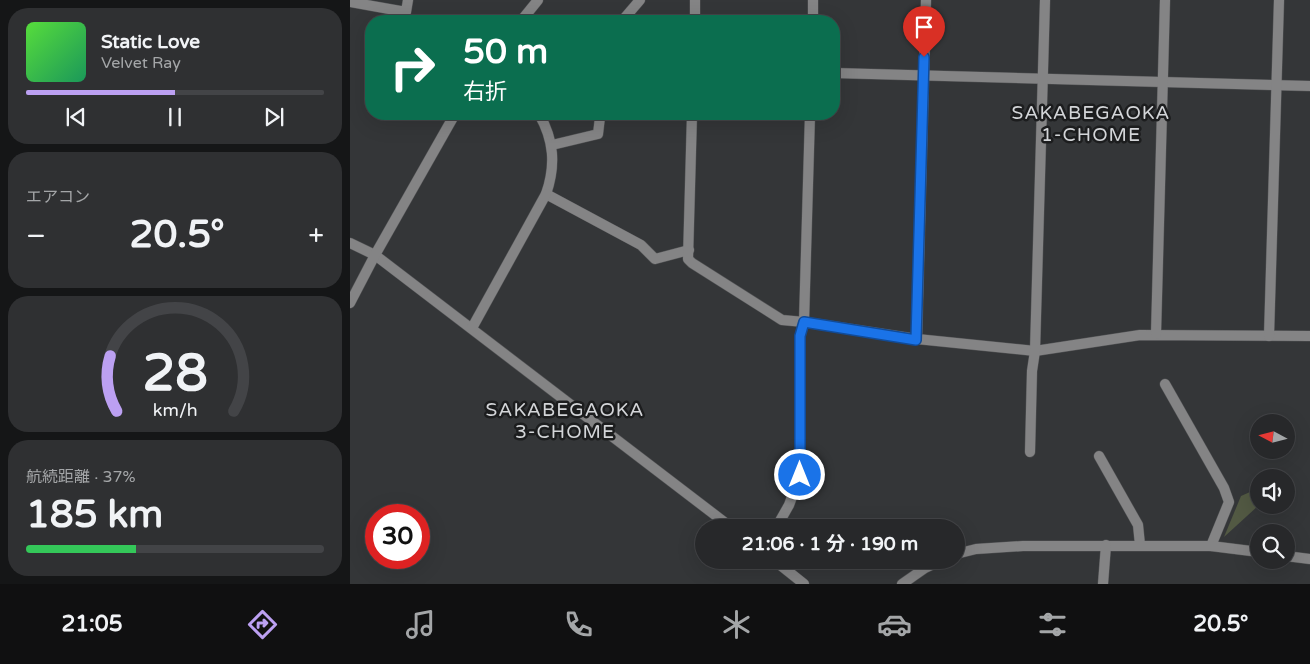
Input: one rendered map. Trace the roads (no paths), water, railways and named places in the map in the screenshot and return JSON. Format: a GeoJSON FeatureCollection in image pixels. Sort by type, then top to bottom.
{"type":"FeatureCollection","features":[{"type":"Feature","properties":{"kind":"street"},"geometry":{"type":"LineString","coordinates":[[350,2],[406,12],[408,0]]}},
{"type":"Feature","properties":{"kind":"street"},"geometry":{"type":"LineString","coordinates":[[526,15],[538,0]]}},
{"type":"Feature","properties":{"kind":"street"},"geometry":{"type":"LineString","coordinates":[[627,15],[640,0]]}},
{"type":"Feature","properties":{"kind":"street"},"geometry":{"type":"LineString","coordinates":[[695,0],[695,15]]}},
{"type":"Feature","properties":{"kind":"street"},"geometry":{"type":"LineString","coordinates":[[813,0],[813,15]]}},
{"type":"Feature","properties":{"kind":"street"},"geometry":{"type":"LineString","coordinates":[[916,340],[926,0]]}},
{"type":"Feature","properties":{"kind":"street"},"geometry":{"type":"LineString","coordinates":[[1030,452],[1032,371],[1035,351],[1044,0]]}},
{"type":"Feature","properties":{"kind":"street"},"geometry":{"type":"LineString","coordinates":[[1156,334],[1165,0]]}},
{"type":"Feature","properties":{"kind":"street"},"geometry":{"type":"LineString","coordinates":[[1269,336],[1279,0]]}},
{"type":"Feature","properties":{"kind":"street"},"geometry":{"type":"LineString","coordinates":[[840,73],[1310,86]]}},
{"type":"Feature","properties":{"kind":"street"},"geometry":{"type":"LineString","coordinates":[[350,303],[451,120]]}},
{"type":"Feature","properties":{"kind":"street"},"geometry":{"type":"LineString","coordinates":[[472,328],[546,194],[552,178],[552,145],[542,120]]}},
{"type":"Feature","properties":{"kind":"street"},"geometry":{"type":"LineString","coordinates":[[552,145],[598,134],[600,120]]}},
{"type":"Feature","properties":{"kind":"street"},"geometry":{"type":"LineString","coordinates":[[692,120],[688,259],[782,320],[916,340],[1035,351],[1156,334],[1310,336]]}},
{"type":"Feature","properties":{"kind":"street"},"geometry":{"type":"LineString","coordinates":[[781,519],[789,505],[800,475],[800,336],[804,322],[810,120]]}},
{"type":"Feature","properties":{"kind":"street"},"geometry":{"type":"LineString","coordinates":[[546,194],[641,244],[655,260],[689,250]]}},
{"type":"Feature","properties":{"kind":"street"},"geometry":{"type":"LineString","coordinates":[[350,243],[375,255],[720,519]]}},
{"type":"Feature","properties":{"kind":"street"},"geometry":{"type":"LineString","coordinates":[[1165,384],[1224,488],[1229,502],[1211,546]]}},
{"type":"Feature","properties":{"kind":"street"},"geometry":{"type":"LineString","coordinates":[[1098,456],[1138,525],[1140,545]]}},
{"type":"Feature","properties":{"kind":"street"},"geometry":{"type":"LineString","coordinates":[[965,551],[996,546],[1106,545],[1211,546],[1250,551]]}},
{"type":"Feature","properties":{"kind":"street"},"geometry":{"type":"LineString","coordinates":[[1103,584],[1106,545]]}},
{"type":"Feature","properties":{"kind":"street"},"geometry":{"type":"LineString","coordinates":[[1295,557],[1310,559]]}},
{"type":"Feature","properties":{"kind":"street"},"geometry":{"type":"LineString","coordinates":[[785,569],[804,584]]}},
{"type":"Feature","properties":{"kind":"street"},"geometry":{"type":"LineString","coordinates":[[902,584],[924,569]]}},
{"type":"Feature","properties":{"kind":"district","name":"SAKABEGAOKA 1-CHOME"},"geometry":{"type":"Point","coordinates":[1091,123]}},
{"type":"Feature","properties":{"kind":"district","name":"SAKABEGAOKA 3-CHOME"},"geometry":{"type":"Point","coordinates":[565,420]}}]}
